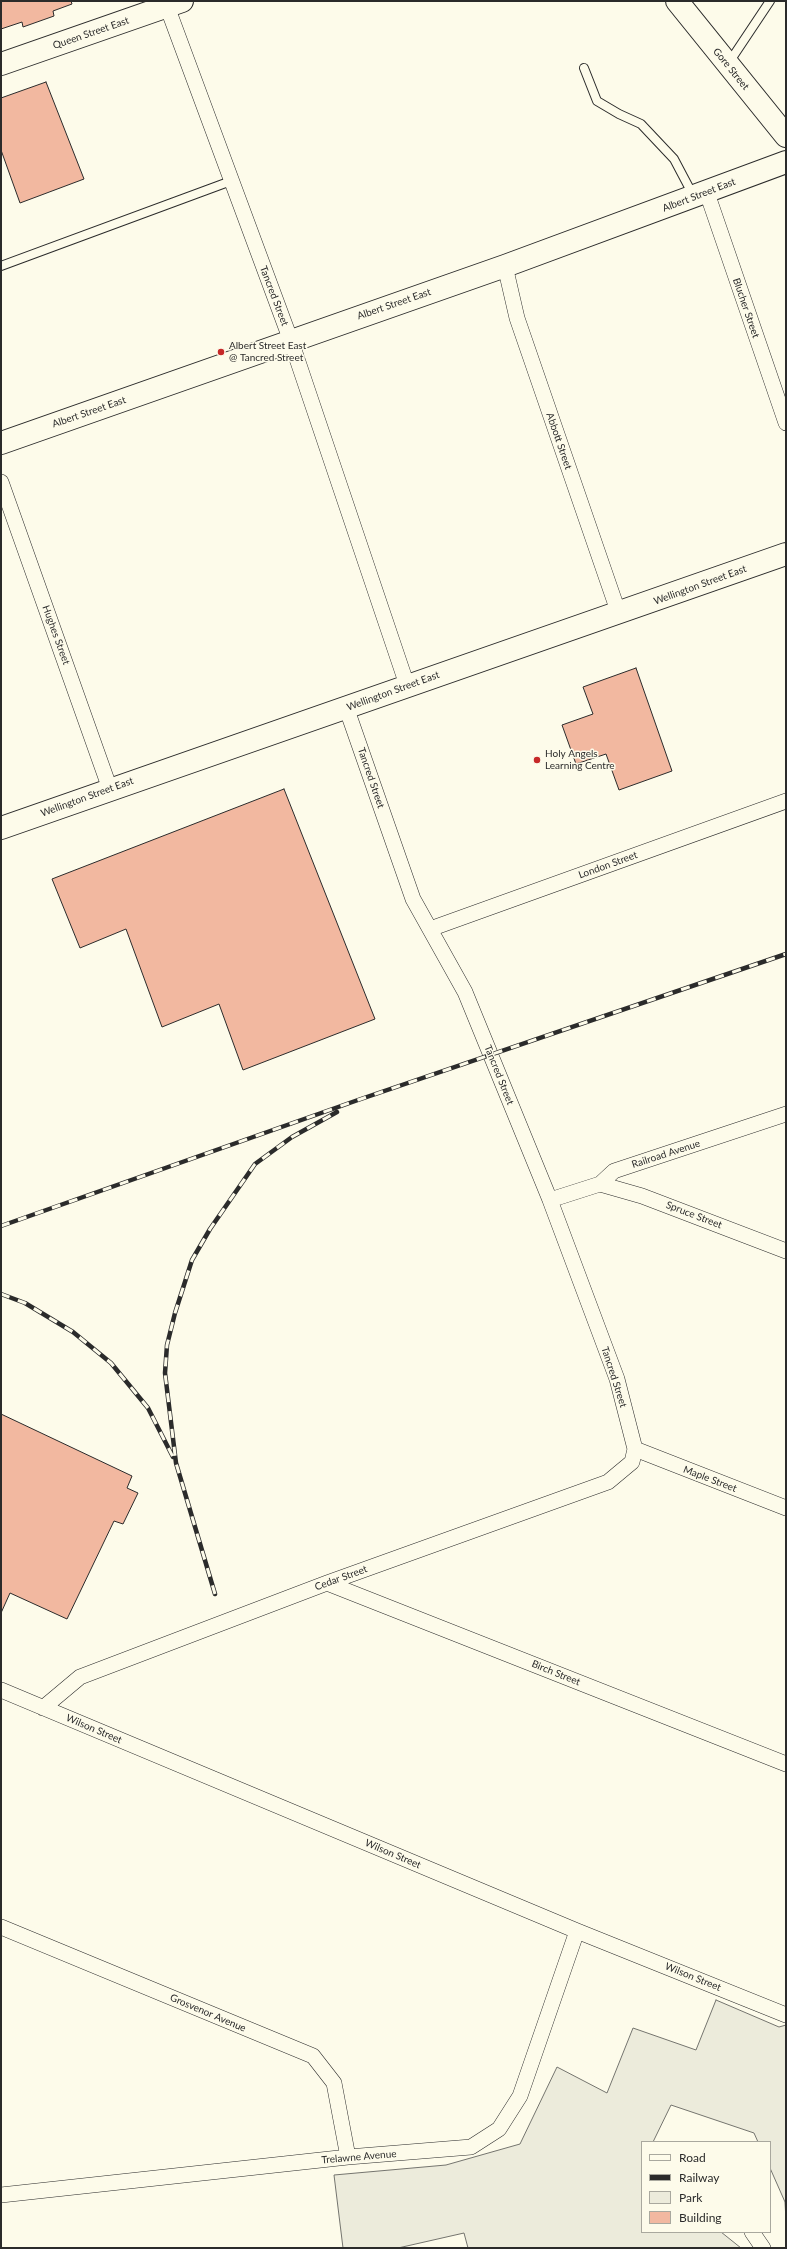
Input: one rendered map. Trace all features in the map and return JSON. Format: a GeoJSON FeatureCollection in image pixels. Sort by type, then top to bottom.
{"type":"FeatureCollection","features":[{"type":"Feature","properties":{"kind":"main road","name":"Gore Street"},"geometry":{"type":"LineString","coordinates":[[677,1],[786,136]]}},
{"type":"Feature","properties":{"kind":"main road","name":"Queen Street East"},"geometry":{"type":"LineString","coordinates":[[1,64],[171,3]]}},
{"type":"Feature","properties":{"kind":"main road","name":"Albert Street East"},"geometry":{"type":"LineString","coordinates":[[1,442],[505,266],[786,162]]}},
{"type":"Feature","properties":{"kind":"main road","name":"Wellington Street East"},"geometry":{"type":"LineString","coordinates":[[1,828],[407,685],[619,614],[786,554]]}},
{"type":"Feature","properties":{"kind":"street","name":"Tancred Street"},"geometry":{"type":"LineString","coordinates":[[171,3],[231,181],[291,340],[407,685]]}},
{"type":"Feature","properties":{"kind":"street","name":"Blucher Street"},"geometry":{"type":"LineString","coordinates":[[700,195],[786,423]]}},
{"type":"Feature","properties":{"kind":"street","name":"Abbott Street"},"geometry":{"type":"LineString","coordinates":[[505,266],[517,318],[619,614]]}},
{"type":"Feature","properties":{"kind":"street","name":"Hughes Street"},"geometry":{"type":"LineString","coordinates":[[1,482],[110,789]]}},
{"type":"Feature","properties":{"kind":"street","name":"Tancred Street"},"geometry":{"type":"LineString","coordinates":[[346,707],[412,898],[465,992],[550,1200],[617,1379],[635,1449]]}},
{"type":"Feature","properties":{"kind":"street","name":"London Street"},"geometry":{"type":"LineString","coordinates":[[430,929],[786,801]]}},
{"type":"Feature","properties":{"kind":"street","name":"Railroad Avenue"},"geometry":{"type":"LineString","coordinates":[[550,1200],[600,1184],[614,1171],[786,1114]]}},
{"type":"Feature","properties":{"kind":"street","name":"Spruce Street"},"geometry":{"type":"LineString","coordinates":[[600,1184],[642,1196],[786,1251]]}},
{"type":"Feature","properties":{"kind":"street","name":"Maple Street"},"geometry":{"type":"LineString","coordinates":[[635,1449],[786,1508]]}},
{"type":"Feature","properties":{"kind":"street","name":"Cedar Street"},"geometry":{"type":"LineString","coordinates":[[43,1708],[80,1677],[327,1583],[608,1482],[632,1462],[635,1449]]}},
{"type":"Feature","properties":{"kind":"street","name":"Birch Street"},"geometry":{"type":"LineString","coordinates":[[327,1583],[786,1764]]}},
{"type":"Feature","properties":{"kind":"street","name":"Wilson Street"},"geometry":{"type":"LineString","coordinates":[[1,1690],[577,1931],[786,2015]]}},
{"type":"Feature","properties":{"kind":"street","name":"Grosvenor Avenue"},"geometry":{"type":"LineString","coordinates":[[1,1927],[313,2056],[334,2083],[348,2157]]}},
{"type":"Feature","properties":{"kind":"street","name":"Trelawne Avenue"},"geometry":{"type":"LineString","coordinates":[[1,2195],[348,2157],[471,2147],[499,2129],[520,2096],[577,1931]]}},
{"type":"Feature","properties":{"kind":"street"},"geometry":{"type":"LineString","coordinates":[[753,2233],[763,2248]]}},
{"type":"Feature","properties":{"kind":"lane"},"geometry":{"type":"LineString","coordinates":[[728,64],[770,1]]}},
{"type":"Feature","properties":{"kind":"lane"},"geometry":{"type":"LineString","coordinates":[[584,68],[598,101],[619,114],[642,124],[674,159],[700,195]]}},
{"type":"Feature","properties":{"kind":"lane"},"geometry":{"type":"LineString","coordinates":[[1,266],[231,181]]}},
{"type":"Feature","properties":{"kind":"green space"},"geometry":{"type":"Polygon","coordinates":[[[716,2000],[779,2027],[786,2025],[786,2221],[785,2202],[771,2170],[771,2141],[758,2141],[754,2133],[671,2105],[653,2141],[641,2141],[641,2233],[722,2233],[741,2248],[468,2248],[464,2233],[398,2248],[343,2248],[334,2175],[446,2165],[520,2144],[557,2067],[607,2093],[633,2028],[696,2050],[716,2000]]]}},
{"type":"Feature","properties":{"kind":"building"},"geometry":{"type":"Polygon","coordinates":[[[1,1],[71,1],[72,4],[53,11],[54,16],[23,27],[22,22],[1,29],[1,1]]]}},
{"type":"Feature","properties":{"kind":"building"},"geometry":{"type":"Polygon","coordinates":[[[46,82],[84,179],[20,203],[1,150],[1,98],[46,82]]]}},
{"type":"Feature","properties":{"kind":"building"},"geometry":{"type":"Polygon","coordinates":[[[636,668],[672,771],[619,790],[606,754],[576,764],[562,725],[593,714],[583,687],[636,668]]]}},
{"type":"Feature","properties":{"kind":"building"},"geometry":{"type":"Polygon","coordinates":[[[284,789],[375,1019],[243,1070],[219,1004],[162,1027],[126,929],[80,948],[52,879],[284,789]]]}},
{"type":"Feature","properties":{"kind":"building"},"geometry":{"type":"Polygon","coordinates":[[[1,1414],[132,1476],[127,1488],[138,1493],[123,1524],[114,1521],[67,1619],[10,1593],[1,1613],[1,1414]]]}},
{"type":"Feature","properties":{"kind":"railway"},"geometry":{"type":"LineString","coordinates":[[1,1226],[358,1100],[786,954]]}},
{"type":"Feature","properties":{"kind":"railway"},"geometry":{"type":"LineString","coordinates":[[215,1594],[176,1463],[165,1373],[167,1345],[175,1313],[192,1260],[210,1229],[255,1164],[292,1137],[337,1112]]}},
{"type":"Feature","properties":{"kind":"railway"},"geometry":{"type":"LineString","coordinates":[[1,1294],[25,1303],[73,1332],[111,1363],[148,1408],[173,1457]]}},
{"type":"Feature","properties":{"kind":"place","name":"Albert Street East @ Tancred Street"},"geometry":{"type":"Point","coordinates":[221,352]}},
{"type":"Feature","properties":{"kind":"place","name":"Holy Angels Learning Centre"},"geometry":{"type":"Point","coordinates":[537,760]}}]}
